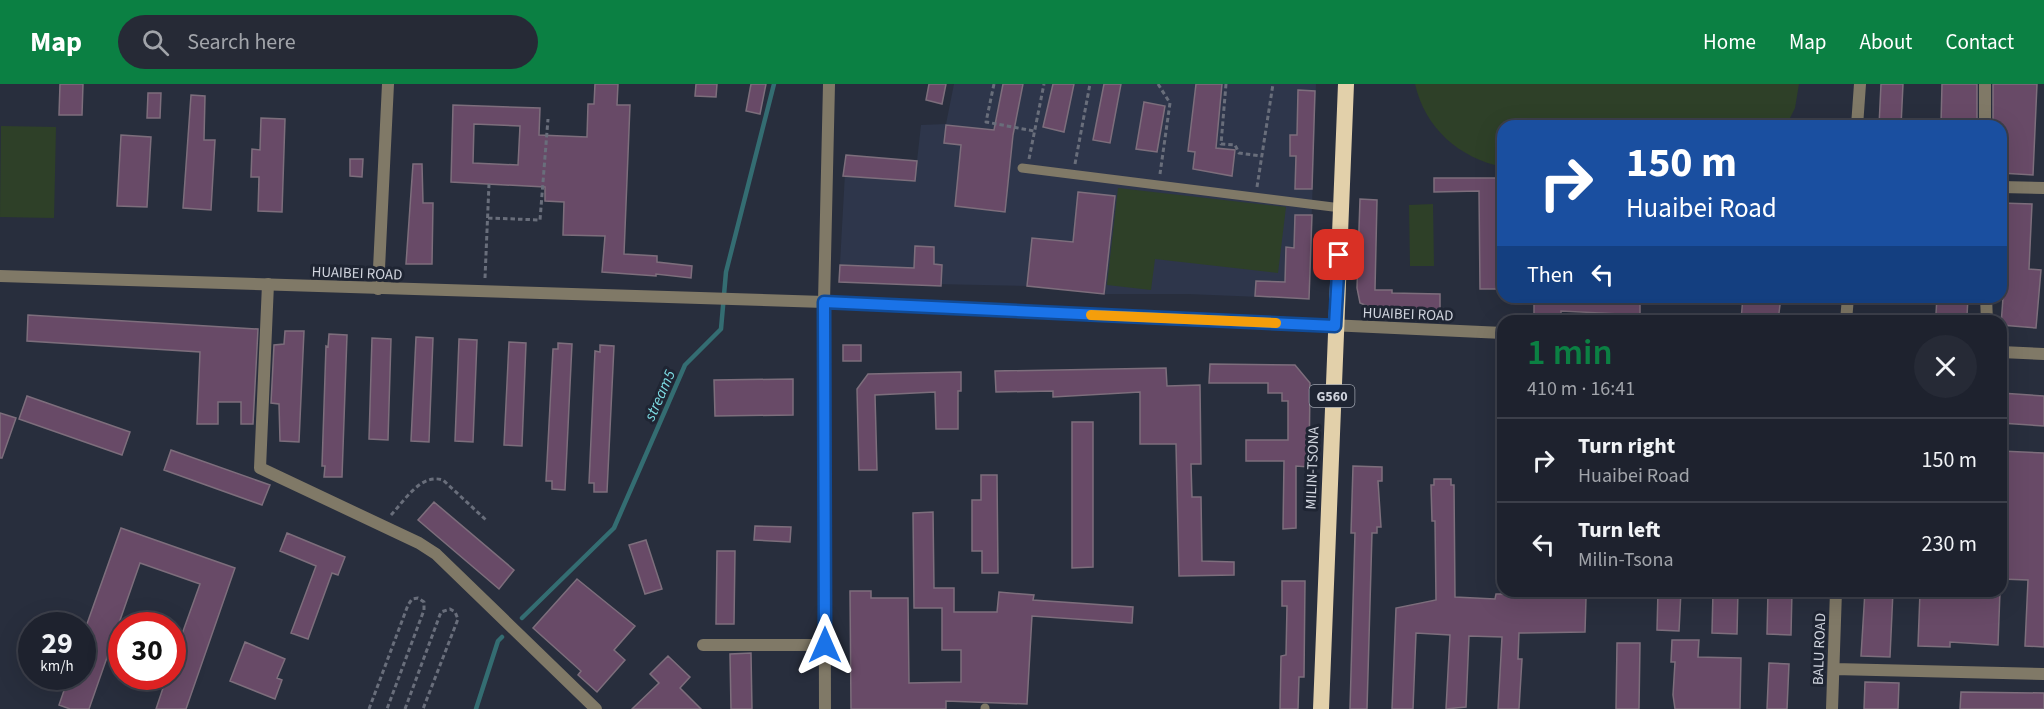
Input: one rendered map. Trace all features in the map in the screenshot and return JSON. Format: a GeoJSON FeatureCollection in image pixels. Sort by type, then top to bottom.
{"type":"FeatureCollection","features":[{"type":"Feature","properties":{"kind":"highway","name":"MILIN-TSONA"},"geometry":{"type":"LineString","coordinates":[[1322,709],[1346,84]]}},
{"type":"Feature","properties":{"kind":"street"},"geometry":{"type":"LineString","coordinates":[[378,289],[388,84]]}},
{"type":"Feature","properties":{"kind":"street"},"geometry":{"type":"LineString","coordinates":[[825,709],[824,302],[829,84]]}},
{"type":"Feature","properties":{"kind":"street"},"geometry":{"type":"LineString","coordinates":[[1857,120],[1860,84]]}},
{"type":"Feature","properties":{"kind":"street"},"geometry":{"type":"LineString","coordinates":[[1985,84],[1985,120]]}},
{"type":"Feature","properties":{"kind":"street"},"geometry":{"type":"LineString","coordinates":[[2007,187],[2044,188]]}},
{"type":"Feature","properties":{"kind":"street","name":"HUAIBEI ROAD"},"geometry":{"type":"LineString","coordinates":[[0,276],[824,302],[1497,333]]}},
{"type":"Feature","properties":{"kind":"street"},"geometry":{"type":"LineString","coordinates":[[268,284],[260,468],[382,525],[436,555],[596,709]]}},
{"type":"Feature","properties":{"kind":"street"},"geometry":{"type":"LineString","coordinates":[[2007,352],[2044,354]]}},
{"type":"Feature","properties":{"kind":"street","name":"BALU ROAD"},"geometry":{"type":"LineString","coordinates":[[1832,709],[1836,597]]}},
{"type":"Feature","properties":{"kind":"street"},"geometry":{"type":"LineString","coordinates":[[703,645],[825,645]]}},
{"type":"Feature","properties":{"kind":"street"},"geometry":{"type":"LineString","coordinates":[[1834,669],[2044,674]]}},
{"type":"Feature","properties":{"kind":"lane"},"geometry":{"type":"LineString","coordinates":[[1024,168],[1341,208]]}},
{"type":"Feature","properties":{"kind":"path"},"geometry":{"type":"LineString","coordinates":[[994,84],[986,122],[1034,132]]}},
{"type":"Feature","properties":{"kind":"path"},"geometry":{"type":"LineString","coordinates":[[1024,168],[1044,84]]}},
{"type":"Feature","properties":{"kind":"path"},"geometry":{"type":"LineString","coordinates":[[1074,175],[1090,84]]}},
{"type":"Feature","properties":{"kind":"path"},"geometry":{"type":"LineString","coordinates":[[1158,84],[1170,103],[1158,186]]}},
{"type":"Feature","properties":{"kind":"path"},"geometry":{"type":"LineString","coordinates":[[1226,84],[1221,144],[1235,145],[1239,153],[1262,156]]}},
{"type":"Feature","properties":{"kind":"path"},"geometry":{"type":"LineString","coordinates":[[1255,197],[1273,84]]}},
{"type":"Feature","properties":{"kind":"path"},"geometry":{"type":"LineString","coordinates":[[488,218],[540,220],[548,119]]}},
{"type":"Feature","properties":{"kind":"path"},"geometry":{"type":"LineString","coordinates":[[483,291],[489,184]]}},
{"type":"Feature","properties":{"kind":"path"},"geometry":{"type":"LineString","coordinates":[[382,525],[421,483],[436,478],[444,480],[486,520]]}},
{"type":"Feature","properties":{"kind":"path"},"geometry":{"type":"LineString","coordinates":[[369,709],[408,605],[412,599],[418,598],[424,602],[424,610],[387,709]]}},
{"type":"Feature","properties":{"kind":"path"},"geometry":{"type":"LineString","coordinates":[[405,709],[441,612],[450,609],[455,612],[458,619],[423,709]]}},
{"type":"Feature","properties":{"kind":"shaded area"},"geometry":{"type":"Polygon","coordinates":[[[954,84],[1316,84],[1309,299],[1188,294],[1104,294],[1027,286],[839,282],[846,155],[917,161],[921,125],[946,124],[954,84]]]}},
{"type":"Feature","properties":{"kind":"green space"},"geometry":{"type":"Polygon","coordinates":[[[1415,84],[1799,84],[1795,108],[1789,120],[1497,120],[1497,166],[1472,156],[1446,139],[1427,114],[1415,84]]]}},
{"type":"Feature","properties":{"kind":"green space"},"geometry":{"type":"Polygon","coordinates":[[[1,126],[56,127],[54,218],[0,217],[1,126]]]}},
{"type":"Feature","properties":{"kind":"green space"},"geometry":{"type":"Polygon","coordinates":[[[1118,188],[1286,207],[1278,273],[1155,259],[1151,290],[1107,285],[1118,188]]]}},
{"type":"Feature","properties":{"kind":"green space"},"geometry":{"type":"Polygon","coordinates":[[[1433,204],[1434,266],[1410,266],[1409,205],[1433,204]]]}},
{"type":"Feature","properties":{"kind":"building"},"geometry":{"type":"Polygon","coordinates":[[[60,84],[83,84],[82,115],[59,115],[60,84]]]}},
{"type":"Feature","properties":{"kind":"building"},"geometry":{"type":"Polygon","coordinates":[[[595,84],[618,84],[617,105],[630,105],[624,254],[657,256],[657,262],[692,266],[691,278],[602,272],[605,236],[563,235],[564,202],[545,201],[545,187],[451,182],[453,105],[540,108],[539,135],[587,137],[588,104],[594,104],[595,84]],[[474,124],[473,163],[518,165],[520,126],[474,124]]]}},
{"type":"Feature","properties":{"kind":"building"},"geometry":{"type":"Polygon","coordinates":[[[696,84],[717,84],[716,97],[695,96],[696,84]]]}},
{"type":"Feature","properties":{"kind":"building"},"geometry":{"type":"Polygon","coordinates":[[[751,84],[766,84],[760,114],[746,111],[751,84]]]}},
{"type":"Feature","properties":{"kind":"building"},"geometry":{"type":"Polygon","coordinates":[[[929,84],[946,84],[942,104],[926,100],[929,84]]]}},
{"type":"Feature","properties":{"kind":"building"},"geometry":{"type":"Polygon","coordinates":[[[1003,84],[1023,84],[1013,135],[1005,212],[955,206],[961,145],[944,143],[946,125],[994,130],[1003,84]]]}},
{"type":"Feature","properties":{"kind":"building"},"geometry":{"type":"Polygon","coordinates":[[[1053,84],[1074,84],[1064,132],[1043,127],[1053,84]]]}},
{"type":"Feature","properties":{"kind":"building"},"geometry":{"type":"Polygon","coordinates":[[[1104,84],[1121,84],[1110,143],[1093,140],[1104,84]]]}},
{"type":"Feature","properties":{"kind":"building"},"geometry":{"type":"Polygon","coordinates":[[[1196,84],[1222,84],[1216,148],[1235,150],[1232,176],[1193,169],[1195,152],[1188,151],[1196,84]]]}},
{"type":"Feature","properties":{"kind":"building"},"geometry":{"type":"Polygon","coordinates":[[[1881,84],[1903,84],[1901,120],[1879,120],[1881,84]]]}},
{"type":"Feature","properties":{"kind":"building"},"geometry":{"type":"Polygon","coordinates":[[[1942,84],[1977,84],[1977,120],[1941,120],[1942,84]]]}},
{"type":"Feature","properties":{"kind":"building"},"geometry":{"type":"Polygon","coordinates":[[[1993,84],[2037,84],[2033,175],[2007,173],[2007,120],[1993,120],[1993,84]]]}},
{"type":"Feature","properties":{"kind":"building"},"geometry":{"type":"Polygon","coordinates":[[[1298,90],[1315,91],[1312,189],[1295,189],[1296,156],[1290,156],[1290,135],[1297,135],[1298,90]]]}},
{"type":"Feature","properties":{"kind":"building"},"geometry":{"type":"Polygon","coordinates":[[[148,93],[161,93],[160,118],[147,118],[148,93]]]}},
{"type":"Feature","properties":{"kind":"building"},"geometry":{"type":"Polygon","coordinates":[[[191,95],[205,96],[204,140],[215,140],[211,210],[183,208],[191,95]]]}},
{"type":"Feature","properties":{"kind":"building"},"geometry":{"type":"Polygon","coordinates":[[[1144,102],[1165,106],[1157,152],[1136,149],[1144,102]]]}},
{"type":"Feature","properties":{"kind":"building"},"geometry":{"type":"Polygon","coordinates":[[[261,118],[285,119],[282,212],[258,211],[259,177],[251,177],[252,149],[260,150],[261,118]]]}},
{"type":"Feature","properties":{"kind":"building"},"geometry":{"type":"Polygon","coordinates":[[[121,135],[151,137],[147,207],[117,206],[121,135]]]}},
{"type":"Feature","properties":{"kind":"building"},"geometry":{"type":"Polygon","coordinates":[[[846,155],[917,161],[915,181],[843,176],[846,155]]]}},
{"type":"Feature","properties":{"kind":"building"},"geometry":{"type":"Polygon","coordinates":[[[350,159],[363,159],[362,177],[350,176],[350,159]]]}},
{"type":"Feature","properties":{"kind":"building"},"geometry":{"type":"Polygon","coordinates":[[[413,164],[422,164],[423,203],[433,203],[432,264],[406,264],[413,164]]]}},
{"type":"Feature","properties":{"kind":"building"},"geometry":{"type":"Polygon","coordinates":[[[1434,178],[1497,178],[1497,289],[1480,289],[1479,191],[1434,192],[1434,178]]]}},
{"type":"Feature","properties":{"kind":"building"},"geometry":{"type":"Polygon","coordinates":[[[1078,192],[1115,196],[1104,294],[1027,286],[1032,238],[1073,242],[1078,192]]]}},
{"type":"Feature","properties":{"kind":"building"},"geometry":{"type":"Polygon","coordinates":[[[1360,199],[1377,200],[1375,290],[1392,290],[1392,293],[1440,294],[1440,312],[1405,312],[1405,307],[1372,308],[1360,303],[1357,288],[1360,199]]]}},
{"type":"Feature","properties":{"kind":"building"},"geometry":{"type":"Polygon","coordinates":[[[2007,203],[2032,204],[2029,269],[2041,270],[2036,328],[2007,326],[2007,315],[2002,315],[2003,303],[2007,303],[2007,203]]]}},
{"type":"Feature","properties":{"kind":"building"},"geometry":{"type":"Polygon","coordinates":[[[1295,215],[1312,215],[1309,299],[1255,296],[1256,281],[1285,282],[1286,247],[1294,248],[1295,215]]]}},
{"type":"Feature","properties":{"kind":"building"},"geometry":{"type":"Polygon","coordinates":[[[915,246],[934,247],[934,264],[942,265],[941,286],[839,282],[840,265],[914,268],[915,246]]]}},
{"type":"Feature","properties":{"kind":"building"},"geometry":{"type":"Polygon","coordinates":[[[1534,303],[1640,303],[1640,315],[1561,311],[1561,315],[1534,315],[1534,303]]]}},
{"type":"Feature","properties":{"kind":"building"},"geometry":{"type":"Polygon","coordinates":[[[1742,303],[1780,303],[1779,315],[1741,315],[1742,303]]]}},
{"type":"Feature","properties":{"kind":"building"},"geometry":{"type":"Polygon","coordinates":[[[1937,303],[1968,303],[1967,315],[1936,314],[1937,303]]]}},
{"type":"Feature","properties":{"kind":"building"},"geometry":{"type":"Polygon","coordinates":[[[28,315],[258,329],[253,424],[241,424],[241,402],[218,402],[218,424],[197,424],[200,352],[27,341],[28,315]]]}},
{"type":"Feature","properties":{"kind":"building"},"geometry":{"type":"Polygon","coordinates":[[[285,331],[304,331],[299,442],[280,441],[279,404],[271,403],[274,345],[284,344],[285,331]]]}},
{"type":"Feature","properties":{"kind":"building"},"geometry":{"type":"Polygon","coordinates":[[[329,334],[347,335],[342,477],[324,477],[325,466],[322,466],[326,346],[328,347],[329,334]]]}},
{"type":"Feature","properties":{"kind":"building"},"geometry":{"type":"Polygon","coordinates":[[[416,337],[433,338],[429,442],[411,441],[416,337]]]}},
{"type":"Feature","properties":{"kind":"building"},"geometry":{"type":"Polygon","coordinates":[[[372,338],[391,339],[388,440],[369,439],[372,338]]]}},
{"type":"Feature","properties":{"kind":"building"},"geometry":{"type":"Polygon","coordinates":[[[459,339],[477,340],[473,442],[455,441],[459,339]]]}},
{"type":"Feature","properties":{"kind":"building"},"geometry":{"type":"Polygon","coordinates":[[[509,342],[526,343],[522,446],[504,445],[509,342]]]}},
{"type":"Feature","properties":{"kind":"building"},"geometry":{"type":"Polygon","coordinates":[[[558,343],[572,344],[565,490],[552,489],[552,481],[546,481],[553,349],[558,349],[558,343]]]}},
{"type":"Feature","properties":{"kind":"building"},"geometry":{"type":"Polygon","coordinates":[[[600,345],[614,346],[607,492],[594,492],[594,483],[589,483],[595,351],[600,352],[600,345]]]}},
{"type":"Feature","properties":{"kind":"building"},"geometry":{"type":"Polygon","coordinates":[[[843,345],[861,345],[861,361],[843,361],[843,345]]]}},
{"type":"Feature","properties":{"kind":"building"},"geometry":{"type":"Polygon","coordinates":[[[1210,364],[1295,365],[1310,383],[1309,467],[1296,466],[1296,528],[1283,529],[1284,461],[1246,461],[1246,440],[1288,440],[1288,401],[1282,401],[1282,393],[1268,393],[1268,383],[1209,383],[1210,364]]]}},
{"type":"Feature","properties":{"kind":"building"},"geometry":{"type":"Polygon","coordinates":[[[1166,368],[1167,386],[1200,385],[1201,464],[1191,464],[1192,497],[1201,497],[1202,561],[1234,562],[1234,575],[1179,576],[1176,444],[1140,444],[1140,392],[1053,397],[1053,391],[996,392],[995,371],[1166,368]]]}},
{"type":"Feature","properties":{"kind":"building"},"geometry":{"type":"Polygon","coordinates":[[[961,372],[961,391],[958,391],[958,429],[936,429],[935,392],[875,395],[877,470],[859,470],[857,389],[868,374],[961,372]]]}},
{"type":"Feature","properties":{"kind":"building"},"geometry":{"type":"Polygon","coordinates":[[[793,379],[793,415],[715,416],[714,380],[793,379]]]}},
{"type":"Feature","properties":{"kind":"building"},"geometry":{"type":"Polygon","coordinates":[[[2007,393],[2044,396],[2044,426],[2007,423],[2007,393]]]}},
{"type":"Feature","properties":{"kind":"building"},"geometry":{"type":"Polygon","coordinates":[[[27,396],[130,432],[122,455],[19,419],[27,396]]]}},
{"type":"Feature","properties":{"kind":"building"},"geometry":{"type":"Polygon","coordinates":[[[0,413],[16,418],[2,458],[0,458],[0,413]]]}},
{"type":"Feature","properties":{"kind":"building"},"geometry":{"type":"Polygon","coordinates":[[[1072,422],[1093,422],[1093,567],[1072,568],[1072,422]]]}},
{"type":"Feature","properties":{"kind":"building"},"geometry":{"type":"Polygon","coordinates":[[[171,450],[270,485],[262,505],[164,470],[171,450]]]}},
{"type":"Feature","properties":{"kind":"building"},"geometry":{"type":"Polygon","coordinates":[[[2007,451],[2044,453],[2044,647],[2025,646],[2028,580],[2007,579],[2007,451]]]}},
{"type":"Feature","properties":{"kind":"building"},"geometry":{"type":"Polygon","coordinates":[[[1353,466],[1382,467],[1382,481],[1378,481],[1381,527],[1377,527],[1377,533],[1372,533],[1367,709],[1350,709],[1355,533],[1351,533],[1353,466]]]}},
{"type":"Feature","properties":{"kind":"building"},"geometry":{"type":"Polygon","coordinates":[[[981,475],[997,475],[998,573],[982,573],[982,551],[972,551],[972,500],[981,500],[981,475]]]}},
{"type":"Feature","properties":{"kind":"building"},"geometry":{"type":"Polygon","coordinates":[[[1434,479],[1451,479],[1451,485],[1454,485],[1455,597],[1495,599],[1497,594],[1497,597],[1586,598],[1585,632],[1519,633],[1518,659],[1522,659],[1519,709],[1498,709],[1502,637],[1469,636],[1466,707],[1446,709],[1450,635],[1416,633],[1413,709],[1392,709],[1396,608],[1436,600],[1435,521],[1432,521],[1431,485],[1434,485],[1434,479]]]}},
{"type":"Feature","properties":{"kind":"building"},"geometry":{"type":"Polygon","coordinates":[[[434,502],[514,570],[499,589],[418,520],[434,502]]]}},
{"type":"Feature","properties":{"kind":"building"},"geometry":{"type":"Polygon","coordinates":[[[933,512],[934,588],[954,588],[954,612],[997,612],[999,592],[1034,595],[1033,600],[1133,607],[1132,623],[1032,616],[1027,704],[946,701],[946,709],[851,709],[850,591],[871,591],[871,598],[908,598],[909,683],[961,682],[961,650],[942,650],[942,608],[914,608],[913,513],[933,512]]]}},
{"type":"Feature","properties":{"kind":"building"},"geometry":{"type":"Polygon","coordinates":[[[755,526],[791,527],[790,542],[754,540],[755,526]]]}},
{"type":"Feature","properties":{"kind":"building"},"geometry":{"type":"Polygon","coordinates":[[[121,528],[235,568],[186,709],[156,709],[162,690],[186,690],[186,623],[200,584],[140,563],[123,612],[108,612],[108,655],[96,689],[96,612],[91,612],[121,528]]]}},
{"type":"Feature","properties":{"kind":"building"},"geometry":{"type":"Polygon","coordinates":[[[287,533],[345,557],[338,575],[332,573],[308,639],[291,633],[316,566],[280,551],[287,533]]]}},
{"type":"Feature","properties":{"kind":"building"},"geometry":{"type":"Polygon","coordinates":[[[646,540],[662,589],[645,594],[629,545],[646,540]]]}},
{"type":"Feature","properties":{"kind":"building"},"geometry":{"type":"Polygon","coordinates":[[[717,551],[735,551],[734,624],[716,624],[717,551]]]}},
{"type":"Feature","properties":{"kind":"building"},"geometry":{"type":"Polygon","coordinates":[[[577,579],[635,626],[614,650],[625,660],[597,692],[578,675],[581,671],[533,628],[577,579]]]}},
{"type":"Feature","properties":{"kind":"building"},"geometry":{"type":"Polygon","coordinates":[[[1282,581],[1305,581],[1304,677],[1299,677],[1298,709],[1280,709],[1281,656],[1286,655],[1287,606],[1282,606],[1282,581]]]}},
{"type":"Feature","properties":{"kind":"building"},"geometry":{"type":"Polygon","coordinates":[[[1658,597],[1681,597],[1679,631],[1657,630],[1658,597]]]}},
{"type":"Feature","properties":{"kind":"building"},"geometry":{"type":"Polygon","coordinates":[[[1713,597],[1738,597],[1737,634],[1712,633],[1713,597]]]}},
{"type":"Feature","properties":{"kind":"building"},"geometry":{"type":"Polygon","coordinates":[[[1768,597],[1792,597],[1791,635],[1767,634],[1768,597]]]}},
{"type":"Feature","properties":{"kind":"building"},"geometry":{"type":"Polygon","coordinates":[[[1865,597],[1893,597],[1890,657],[1861,656],[1865,597]]]}},
{"type":"Feature","properties":{"kind":"building"},"geometry":{"type":"Polygon","coordinates":[[[1920,597],[2000,597],[1998,645],[1950,642],[1950,647],[1918,646],[1920,597]]]}},
{"type":"Feature","properties":{"kind":"building"},"geometry":{"type":"Polygon","coordinates":[[[1672,640],[1699,640],[1698,657],[1741,658],[1740,709],[1675,709],[1673,695],[1675,662],[1671,662],[1672,640]]]}},
{"type":"Feature","properties":{"kind":"building"},"geometry":{"type":"Polygon","coordinates":[[[245,642],[285,659],[277,678],[282,680],[275,699],[230,681],[245,642]]]}},
{"type":"Feature","properties":{"kind":"building"},"geometry":{"type":"Polygon","coordinates":[[[1617,643],[1640,643],[1639,709],[1616,709],[1617,643]]]}},
{"type":"Feature","properties":{"kind":"building"},"geometry":{"type":"Polygon","coordinates":[[[751,653],[752,709],[731,709],[730,654],[751,653]]]}},
{"type":"Feature","properties":{"kind":"building"},"geometry":{"type":"Polygon","coordinates":[[[668,656],[690,677],[680,688],[701,709],[632,709],[659,683],[650,674],[668,656]]]}},
{"type":"Feature","properties":{"kind":"building"},"geometry":{"type":"Polygon","coordinates":[[[1769,663],[1789,664],[1787,709],[1767,709],[1769,663]]]}},
{"type":"Feature","properties":{"kind":"building"},"geometry":{"type":"Polygon","coordinates":[[[1865,682],[1899,683],[1898,709],[1864,709],[1865,682]]]}},
{"type":"Feature","properties":{"kind":"building"},"geometry":{"type":"Polygon","coordinates":[[[64,690],[96,690],[89,709],[70,709],[59,705],[64,690]]]}},
{"type":"Feature","properties":{"kind":"building"},"geometry":{"type":"Polygon","coordinates":[[[1961,692],[2044,693],[2044,709],[1960,709],[1961,692]]]}},
{"type":"Feature","properties":{"kind":"waterway","name":"stream5"},"geometry":{"type":"LineString","coordinates":[[522,618],[614,528],[685,365],[721,329],[726,272],[774,84]]}},
{"type":"Feature","properties":{"kind":"waterway","name":"stream5"},"geometry":{"type":"LineString","coordinates":[[476,709],[498,641],[502,637]]}},
{"type":"Feature","properties":{"kind":"slow traffic"},"geometry":{"type":"LineString","coordinates":[[1091,315],[1276,323]]}},
{"type":"Feature","properties":{"kind":"route"},"geometry":{"type":"LineString","coordinates":[[825,645],[824,302],[1335,326],[1339,255]]}}]}
